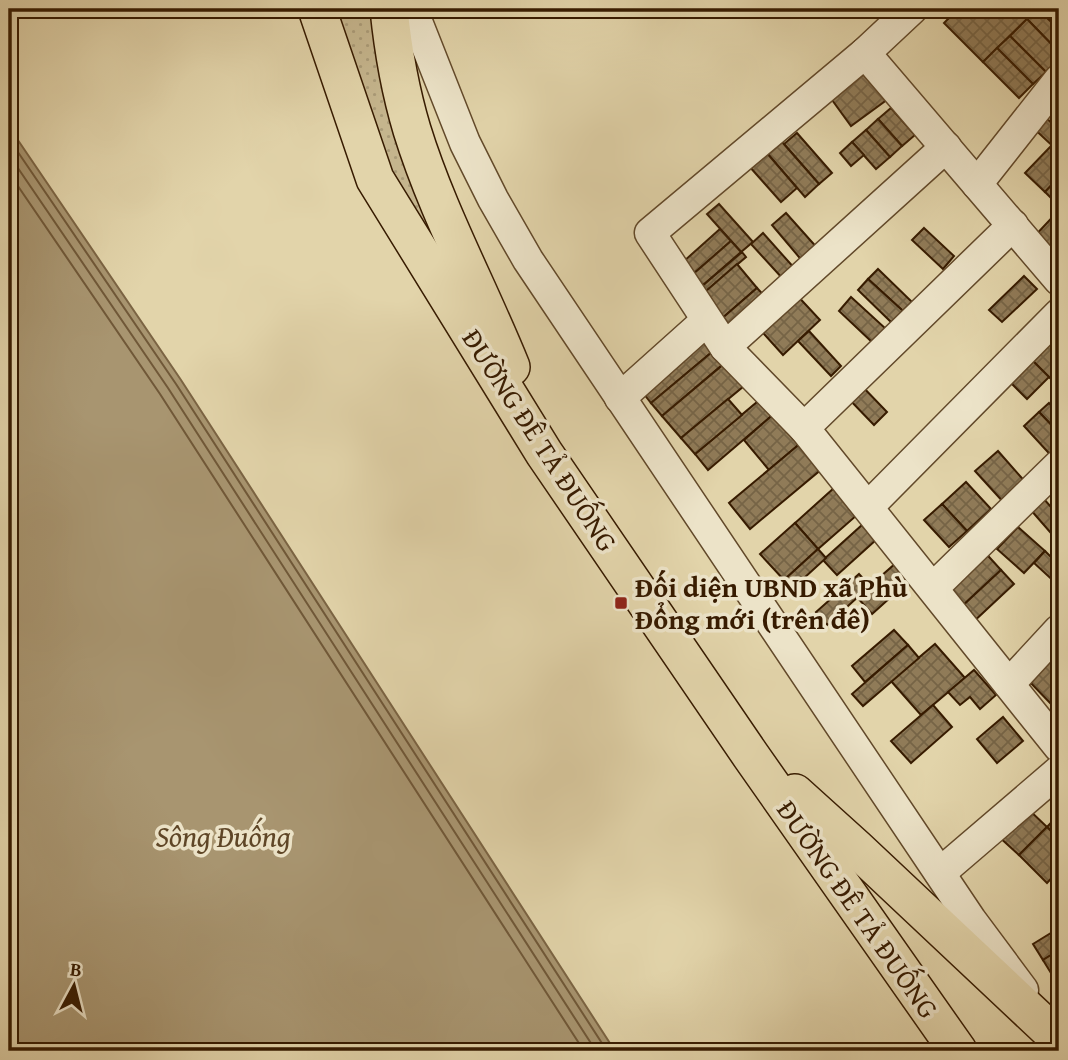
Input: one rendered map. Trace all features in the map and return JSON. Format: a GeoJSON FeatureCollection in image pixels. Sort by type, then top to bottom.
{"type":"FeatureCollection","features":[{"type":"Feature","properties":{"kind":"main road","name":"ĐƯỜNG ĐÊ TẢ ĐUỐNG"},"geometry":{"type":"LineString","coordinates":[[317,9],[375,179],[544,453],[751,756],[958,1051]]}},
{"type":"Feature","properties":{"kind":"main road"},"geometry":{"type":"LineString","coordinates":[[389,9],[402,88],[426,169],[485,303],[544,453]]}},
{"type":"Feature","properties":{"kind":"main road"},"geometry":{"type":"LineString","coordinates":[[751,756],[857,849],[1059,1039]]}},
{"type":"Feature","properties":{"kind":"street"},"geometry":{"type":"LineString","coordinates":[[412,9],[466,143],[493,199],[555,302],[802,665],[971,920],[1059,1039]]}},
{"type":"Feature","properties":{"kind":"street"},"geometry":{"type":"LineString","coordinates":[[912,9],[865,53],[649,233],[726,347],[804,428],[1059,747]]}},
{"type":"Feature","properties":{"kind":"street"},"geometry":{"type":"LineString","coordinates":[[865,53],[1059,280]]}},
{"type":"Feature","properties":{"kind":"street"},"geometry":{"type":"LineString","coordinates":[[977,184],[1059,80]]}},
{"type":"Feature","properties":{"kind":"street"},"geometry":{"type":"LineString","coordinates":[[726,347],[946,147]]}},
{"type":"Feature","properties":{"kind":"street"},"geometry":{"type":"LineString","coordinates":[[804,428],[1013,225]]}},
{"type":"Feature","properties":{"kind":"street"},"geometry":{"type":"LineString","coordinates":[[868,507],[1059,314]]}},
{"type":"Feature","properties":{"kind":"street"},"geometry":{"type":"LineString","coordinates":[[620,398],[706,321]]}},
{"type":"Feature","properties":{"kind":"street"},"geometry":{"type":"LineString","coordinates":[[933,588],[1059,465]]}},
{"type":"Feature","properties":{"kind":"street"},"geometry":{"type":"LineString","coordinates":[[1009,684],[1059,630]]}},
{"type":"Feature","properties":{"kind":"street"},"geometry":{"type":"LineString","coordinates":[[940,873],[1059,771]]}},
{"type":"Feature","properties":{"kind":"shaded area"},"geometry":{"type":"Polygon","coordinates":[[[328,9],[378,9],[488,317],[416,217],[370,132],[328,9]]]}},
{"type":"Feature","properties":{"kind":"water","name":"Sông Đuống"},"geometry":{"type":"Polygon","coordinates":[[[9,127],[181,380],[615,1051],[9,1051],[9,127]]]}},
{"type":"Feature","properties":{"kind":"building"},"geometry":{"type":"Polygon","coordinates":[[[958,9],[1024,9],[1031,15],[983,62],[944,23],[958,9]]]}},
{"type":"Feature","properties":{"kind":"building"},"geometry":{"type":"Polygon","coordinates":[[[1037,9],[1059,29],[1059,52],[1027,19],[1037,9]]]}},
{"type":"Feature","properties":{"kind":"building"},"geometry":{"type":"Polygon","coordinates":[[[1040,9],[1059,9],[1059,29],[1040,9]]]}},
{"type":"Feature","properties":{"kind":"building"},"geometry":{"type":"Polygon","coordinates":[[[1027,19],[1059,52],[1059,59],[1046,72],[1010,36],[1027,19]]]}},
{"type":"Feature","properties":{"kind":"building"},"geometry":{"type":"Polygon","coordinates":[[[1010,36],[1046,72],[1033,84],[997,48],[1010,36]]]}},
{"type":"Feature","properties":{"kind":"building"},"geometry":{"type":"Polygon","coordinates":[[[997,48],[1033,84],[1019,98],[983,62],[997,48]]]}},
{"type":"Feature","properties":{"kind":"building"},"geometry":{"type":"Polygon","coordinates":[[[863,66],[888,99],[851,126],[827,93],[863,66]]]}},
{"type":"Feature","properties":{"kind":"building"},"geometry":{"type":"Polygon","coordinates":[[[891,108],[915,135],[902,146],[878,119],[891,108]]]}},
{"type":"Feature","properties":{"kind":"building"},"geometry":{"type":"Polygon","coordinates":[[[1040,112],[1059,130],[1059,152],[1029,124],[1040,112]]]}},
{"type":"Feature","properties":{"kind":"building"},"geometry":{"type":"Polygon","coordinates":[[[878,119],[902,146],[890,157],[866,130],[878,119]]]}},
{"type":"Feature","properties":{"kind":"building"},"geometry":{"type":"Polygon","coordinates":[[[866,130],[890,157],[876,169],[852,142],[866,130]]]}},
{"type":"Feature","properties":{"kind":"building"},"geometry":{"type":"Polygon","coordinates":[[[797,133],[832,173],[819,184],[784,144],[797,133]]]}},
{"type":"Feature","properties":{"kind":"building"},"geometry":{"type":"Polygon","coordinates":[[[775,134],[819,184],[805,197],[761,146],[775,134]]]}},
{"type":"Feature","properties":{"kind":"building"},"geometry":{"type":"Polygon","coordinates":[[[852,142],[864,155],[851,166],[840,153],[852,142]]]}},
{"type":"Feature","properties":{"kind":"building"},"geometry":{"type":"Polygon","coordinates":[[[1052,145],[1059,152],[1059,177],[1045,192],[1025,173],[1052,145]]]}},
{"type":"Feature","properties":{"kind":"building"},"geometry":{"type":"Polygon","coordinates":[[[766,152],[797,188],[781,202],[749,166],[766,152]]]}},
{"type":"Feature","properties":{"kind":"building"},"geometry":{"type":"Polygon","coordinates":[[[1059,177],[1059,206],[1045,192],[1059,177]]]}},
{"type":"Feature","properties":{"kind":"building"},"geometry":{"type":"Polygon","coordinates":[[[719,204],[753,242],[741,252],[707,214],[719,204]]]}},
{"type":"Feature","properties":{"kind":"building"},"geometry":{"type":"Polygon","coordinates":[[[1059,210],[1059,240],[1057,238],[1043,253],[1031,240],[1059,210]]]}},
{"type":"Feature","properties":{"kind":"building"},"geometry":{"type":"Polygon","coordinates":[[[786,213],[819,250],[804,263],[772,225],[786,213]]]}},
{"type":"Feature","properties":{"kind":"building"},"geometry":{"type":"Polygon","coordinates":[[[924,228],[954,256],[943,269],[912,240],[924,228]]]}},
{"type":"Feature","properties":{"kind":"building"},"geometry":{"type":"Polygon","coordinates":[[[720,229],[731,241],[684,282],[674,270],[720,229]]]}},
{"type":"Feature","properties":{"kind":"building"},"geometry":{"type":"Polygon","coordinates":[[[763,233],[796,270],[784,280],[751,244],[763,233]]]}},
{"type":"Feature","properties":{"kind":"building"},"geometry":{"type":"Polygon","coordinates":[[[731,241],[741,252],[694,293],[684,282],[731,241]]]}},
{"type":"Feature","properties":{"kind":"building"},"geometry":{"type":"Polygon","coordinates":[[[742,252],[746,257],[698,298],[694,293],[742,252]]]}},
{"type":"Feature","properties":{"kind":"building"},"geometry":{"type":"Polygon","coordinates":[[[737,264],[757,288],[719,321],[698,298],[737,264]]]}},
{"type":"Feature","properties":{"kind":"building"},"geometry":{"type":"Polygon","coordinates":[[[878,269],[912,302],[903,311],[868,279],[878,269]]]}},
{"type":"Feature","properties":{"kind":"building"},"geometry":{"type":"Polygon","coordinates":[[[1024,276],[1037,289],[1002,322],[989,310],[1024,276]]]}},
{"type":"Feature","properties":{"kind":"building"},"geometry":{"type":"Polygon","coordinates":[[[868,279],[903,311],[892,323],[858,290],[868,279]]]}},
{"type":"Feature","properties":{"kind":"building"},"geometry":{"type":"Polygon","coordinates":[[[757,288],[769,301],[731,334],[719,321],[757,288]]]}},
{"type":"Feature","properties":{"kind":"building"},"geometry":{"type":"Polygon","coordinates":[[[793,291],[820,320],[783,355],[756,325],[793,291]]]}},
{"type":"Feature","properties":{"kind":"building"},"geometry":{"type":"Polygon","coordinates":[[[851,297],[886,329],[873,343],[839,311],[851,297]]]}},
{"type":"Feature","properties":{"kind":"building"},"geometry":{"type":"Polygon","coordinates":[[[809,331],[841,366],[831,376],[798,341],[809,331]]]}},
{"type":"Feature","properties":{"kind":"building"},"geometry":{"type":"Polygon","coordinates":[[[1059,334],[1059,351],[1054,356],[1059,361],[1059,387],[1024,352],[1059,334]]]}},
{"type":"Feature","properties":{"kind":"building"},"geometry":{"type":"Polygon","coordinates":[[[700,339],[712,352],[651,403],[640,389],[700,339]]]}},
{"type":"Feature","properties":{"kind":"building"},"geometry":{"type":"Polygon","coordinates":[[[712,352],[722,365],[662,416],[651,403],[712,352]]]}},
{"type":"Feature","properties":{"kind":"building"},"geometry":{"type":"Polygon","coordinates":[[[1024,352],[1049,377],[1027,399],[1002,374],[1024,352]]]}},
{"type":"Feature","properties":{"kind":"building"},"geometry":{"type":"Polygon","coordinates":[[[731,358],[750,381],[681,438],[662,416],[731,358]]]}},
{"type":"Feature","properties":{"kind":"building"},"geometry":{"type":"Polygon","coordinates":[[[859,383],[887,412],[874,425],[846,396],[859,383]]]}},
{"type":"Feature","properties":{"kind":"building"},"geometry":{"type":"Polygon","coordinates":[[[763,397],[776,412],[708,470],[695,454],[763,397]]]}},
{"type":"Feature","properties":{"kind":"building"},"geometry":{"type":"Polygon","coordinates":[[[728,399],[742,415],[695,454],[681,438],[728,399]]]}},
{"type":"Feature","properties":{"kind":"building"},"geometry":{"type":"Polygon","coordinates":[[[1049,403],[1059,413],[1059,433],[1039,412],[1049,403]]]}},
{"type":"Feature","properties":{"kind":"building"},"geometry":{"type":"Polygon","coordinates":[[[776,412],[802,442],[769,470],[744,440],[776,412]]]}},
{"type":"Feature","properties":{"kind":"building"},"geometry":{"type":"Polygon","coordinates":[[[1039,412],[1059,433],[1057,462],[1024,426],[1039,412]]]}},
{"type":"Feature","properties":{"kind":"building"},"geometry":{"type":"Polygon","coordinates":[[[802,442],[823,468],[750,529],[729,503],[802,442]]]}},
{"type":"Feature","properties":{"kind":"building"},"geometry":{"type":"Polygon","coordinates":[[[998,451],[1028,485],[1006,505],[975,471],[998,451]]]}},
{"type":"Feature","properties":{"kind":"building"},"geometry":{"type":"Polygon","coordinates":[[[966,482],[991,509],[967,531],[942,504],[966,482]]]}},
{"type":"Feature","properties":{"kind":"building"},"geometry":{"type":"Polygon","coordinates":[[[834,488],[857,515],[818,549],[795,523],[834,488]]]}},
{"type":"Feature","properties":{"kind":"building"},"geometry":{"type":"Polygon","coordinates":[[[1043,498],[1059,516],[1057,540],[1030,509],[1043,498]]]}},
{"type":"Feature","properties":{"kind":"building"},"geometry":{"type":"Polygon","coordinates":[[[942,504],[967,531],[949,547],[924,520],[942,504]]]}},
{"type":"Feature","properties":{"kind":"building"},"geometry":{"type":"Polygon","coordinates":[[[795,523],[818,549],[784,580],[760,554],[795,523]]]}},
{"type":"Feature","properties":{"kind":"building"},"geometry":{"type":"Polygon","coordinates":[[[862,525],[876,540],[837,575],[823,560],[862,525]]]}},
{"type":"Feature","properties":{"kind":"building"},"geometry":{"type":"Polygon","coordinates":[[[1018,527],[1045,551],[1024,573],[997,549],[1018,527]]]}},
{"type":"Feature","properties":{"kind":"building"},"geometry":{"type":"Polygon","coordinates":[[[980,547],[1001,570],[958,610],[937,587],[980,547]]]}},
{"type":"Feature","properties":{"kind":"building"},"geometry":{"type":"Polygon","coordinates":[[[818,549],[826,558],[792,589],[784,580],[818,549]]]}},
{"type":"Feature","properties":{"kind":"building"},"geometry":{"type":"Polygon","coordinates":[[[1045,551],[1059,565],[1059,586],[1034,563],[1045,551]]]}},
{"type":"Feature","properties":{"kind":"building"},"geometry":{"type":"Polygon","coordinates":[[[896,563],[911,579],[872,614],[857,597],[896,563]]]}},
{"type":"Feature","properties":{"kind":"building"},"geometry":{"type":"Polygon","coordinates":[[[1001,570],[1014,584],[971,624],[958,610],[1001,570]]]}},
{"type":"Feature","properties":{"kind":"building"},"geometry":{"type":"Polygon","coordinates":[[[859,574],[870,586],[827,625],[816,612],[859,574]]]}},
{"type":"Feature","properties":{"kind":"building"},"geometry":{"type":"Polygon","coordinates":[[[894,630],[908,645],[865,682],[852,666],[894,630]]]}},
{"type":"Feature","properties":{"kind":"building"},"geometry":{"type":"Polygon","coordinates":[[[935,644],[965,678],[921,715],[891,681],[935,644]]]}},
{"type":"Feature","properties":{"kind":"building"},"geometry":{"type":"Polygon","coordinates":[[[1059,644],[1059,702],[1054,707],[1025,677],[1059,644]]]}},
{"type":"Feature","properties":{"kind":"building"},"geometry":{"type":"Polygon","coordinates":[[[908,645],[919,658],[863,706],[852,694],[908,645]]]}},
{"type":"Feature","properties":{"kind":"building"},"geometry":{"type":"Polygon","coordinates":[[[974,670],[996,695],[980,709],[970,697],[960,705],[948,692],[974,670]]]}},
{"type":"Feature","properties":{"kind":"building"},"geometry":{"type":"Polygon","coordinates":[[[933,705],[952,727],[911,763],[891,741],[933,705]]]}},
{"type":"Feature","properties":{"kind":"building"},"geometry":{"type":"Polygon","coordinates":[[[1003,717],[1023,741],[997,763],[977,739],[1003,717]]]}},
{"type":"Feature","properties":{"kind":"building"},"geometry":{"type":"Polygon","coordinates":[[[1026,807],[1047,827],[1019,855],[998,836],[1026,807]]]}},
{"type":"Feature","properties":{"kind":"building"},"geometry":{"type":"Polygon","coordinates":[[[1059,814],[1059,839],[1047,827],[1059,814]]]}},
{"type":"Feature","properties":{"kind":"building"},"geometry":{"type":"Polygon","coordinates":[[[1047,827],[1059,839],[1059,870],[1047,883],[1019,855],[1047,827]]]}},
{"type":"Feature","properties":{"kind":"building"},"geometry":{"type":"Polygon","coordinates":[[[1059,928],[1059,950],[1043,960],[1033,944],[1059,928]]]}},
{"type":"Feature","properties":{"kind":"building"},"geometry":{"type":"Polygon","coordinates":[[[1059,950],[1059,975],[1054,978],[1043,960],[1059,950]]]}},
{"type":"Feature","properties":{"kind":"place","name":"Đối diện UBND xã Phù Đổng mới (trên đê)"},"geometry":{"type":"Point","coordinates":[621,603]}}]}
